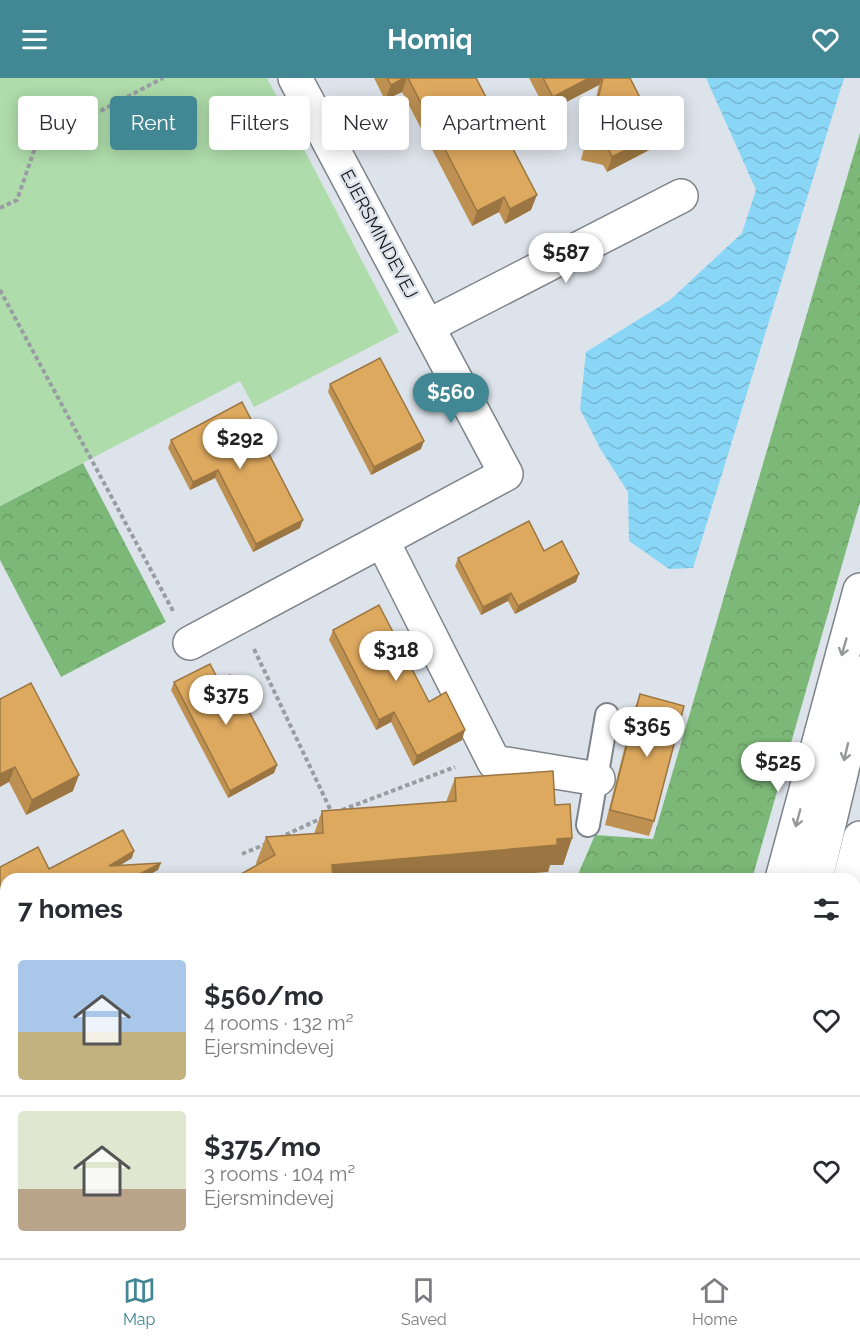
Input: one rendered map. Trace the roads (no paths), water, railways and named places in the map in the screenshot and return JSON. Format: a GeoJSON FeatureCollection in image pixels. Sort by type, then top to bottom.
{"type":"FeatureCollection","features":[{"type":"Feature","properties":{"kind":"street","name":"EJERSMINDEVEJ"},"geometry":{"type":"LineString","coordinates":[[190,643],[383,542],[506,474],[295,78]]}},
{"type":"Feature","properties":{"kind":"street"},"geometry":{"type":"LineString","coordinates":[[428,326],[681,196]]}},
{"type":"Feature","properties":{"kind":"street"},"geometry":{"type":"LineString","coordinates":[[383,542],[494,762],[598,778]]}},
{"type":"Feature","properties":{"kind":"street"},"geometry":{"type":"LineString","coordinates":[[784,873],[860,590]]}},
{"type":"Feature","properties":{"kind":"street"},"geometry":{"type":"LineString","coordinates":[[817,873],[853,723],[860,673]]}},
{"type":"Feature","properties":{"kind":"street"},"geometry":{"type":"LineString","coordinates":[[851,873],[860,837]]}},
{"type":"Feature","properties":{"kind":"lane"},"geometry":{"type":"LineString","coordinates":[[588,825],[598,778],[607,715]]}},
{"type":"Feature","properties":{"kind":"water"},"geometry":{"type":"Polygon","coordinates":[[[706,78],[844,78],[693,568],[669,569],[629,541],[628,492],[601,450],[580,409],[586,352],[670,300],[742,233],[756,190],[706,78]]]}}]}
